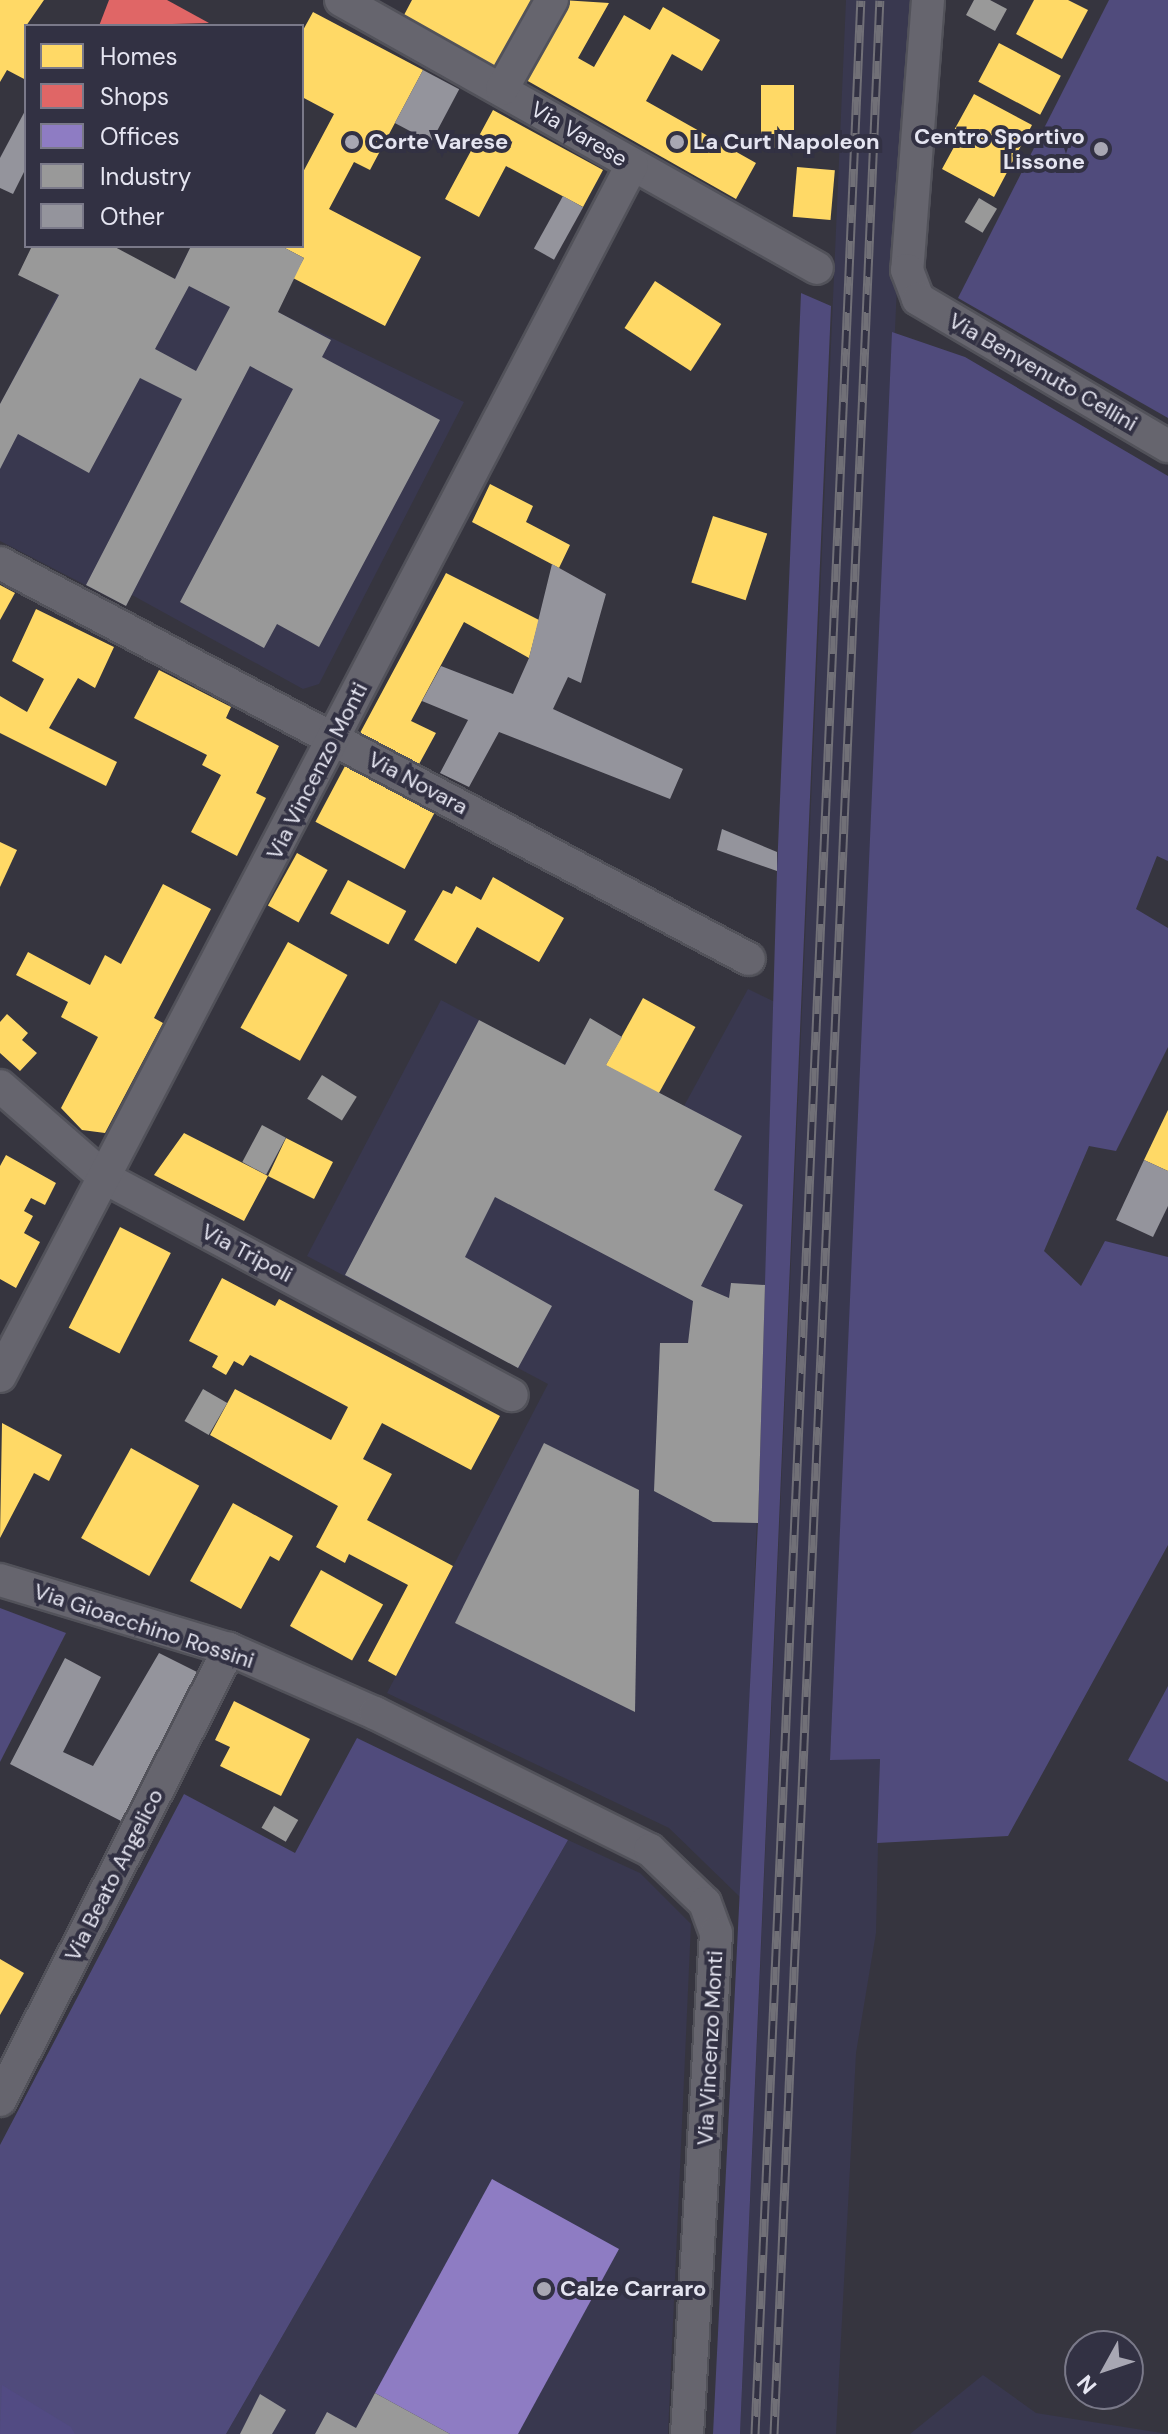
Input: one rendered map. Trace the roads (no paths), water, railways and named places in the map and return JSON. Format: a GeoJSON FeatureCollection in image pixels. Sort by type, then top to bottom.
{"type":"FeatureCollection","features":[{"type":"Feature","properties":{"kind":"street","name":"Via Varese"},"geometry":{"type":"LineString","coordinates":[[341,0],[817,268]]}},
{"type":"Feature","properties":{"kind":"street"},"geometry":{"type":"LineString","coordinates":[[502,89],[552,0]]}},
{"type":"Feature","properties":{"kind":"street","name":"Via Benvenuto Cellini"},"geometry":{"type":"LineString","coordinates":[[928,0],[907,270],[918,299],[1168,446]]}},
{"type":"Feature","properties":{"kind":"street","name":"Via Vincenzo Monti"},"geometry":{"type":"LineString","coordinates":[[0,1376],[632,165]]}},
{"type":"Feature","properties":{"kind":"street","name":"Via Novara"},"geometry":{"type":"LineString","coordinates":[[0,563],[749,959]]}},
{"type":"Feature","properties":{"kind":"street","name":"Via Tripoli"},"geometry":{"type":"LineString","coordinates":[[0,1086],[105,1178],[512,1395]]}},
{"type":"Feature","properties":{"kind":"street","name":"Via Gioacchino Rossini"},"geometry":{"type":"LineString","coordinates":[[0,1580],[229,1649],[375,1713]]}},
{"type":"Feature","properties":{"kind":"street","name":"Via Beato Angelico"},"geometry":{"type":"LineString","coordinates":[[0,2100],[229,1649]]}},
{"type":"Feature","properties":{"kind":"street","name":"Via Vincenzo Monti"},"geometry":{"type":"LineString","coordinates":[[375,1713],[650,1850],[705,1903],[716,1933],[687,2434]]}},
{"type":"Feature","properties":{"kind":"railway"},"geometry":{"type":"LineString","coordinates":[[755,2434],[861,0]]}},
{"type":"Feature","properties":{"kind":"railway"},"geometry":{"type":"LineString","coordinates":[[774,2434],[880,0]]}},
{"type":"Feature","properties":{"kind":"place","name":"Corte Varese"},"geometry":{"type":"Point","coordinates":[352,142]}},
{"type":"Feature","properties":{"kind":"place","name":"La Curt Napoleon"},"geometry":{"type":"Point","coordinates":[677,142]}},
{"type":"Feature","properties":{"kind":"place","name":"Centro Sportivo Lissone"},"geometry":{"type":"Point","coordinates":[1101,149]}},
{"type":"Feature","properties":{"kind":"place","name":"Calze Carraro"},"geometry":{"type":"Point","coordinates":[544,2289]}}]}
